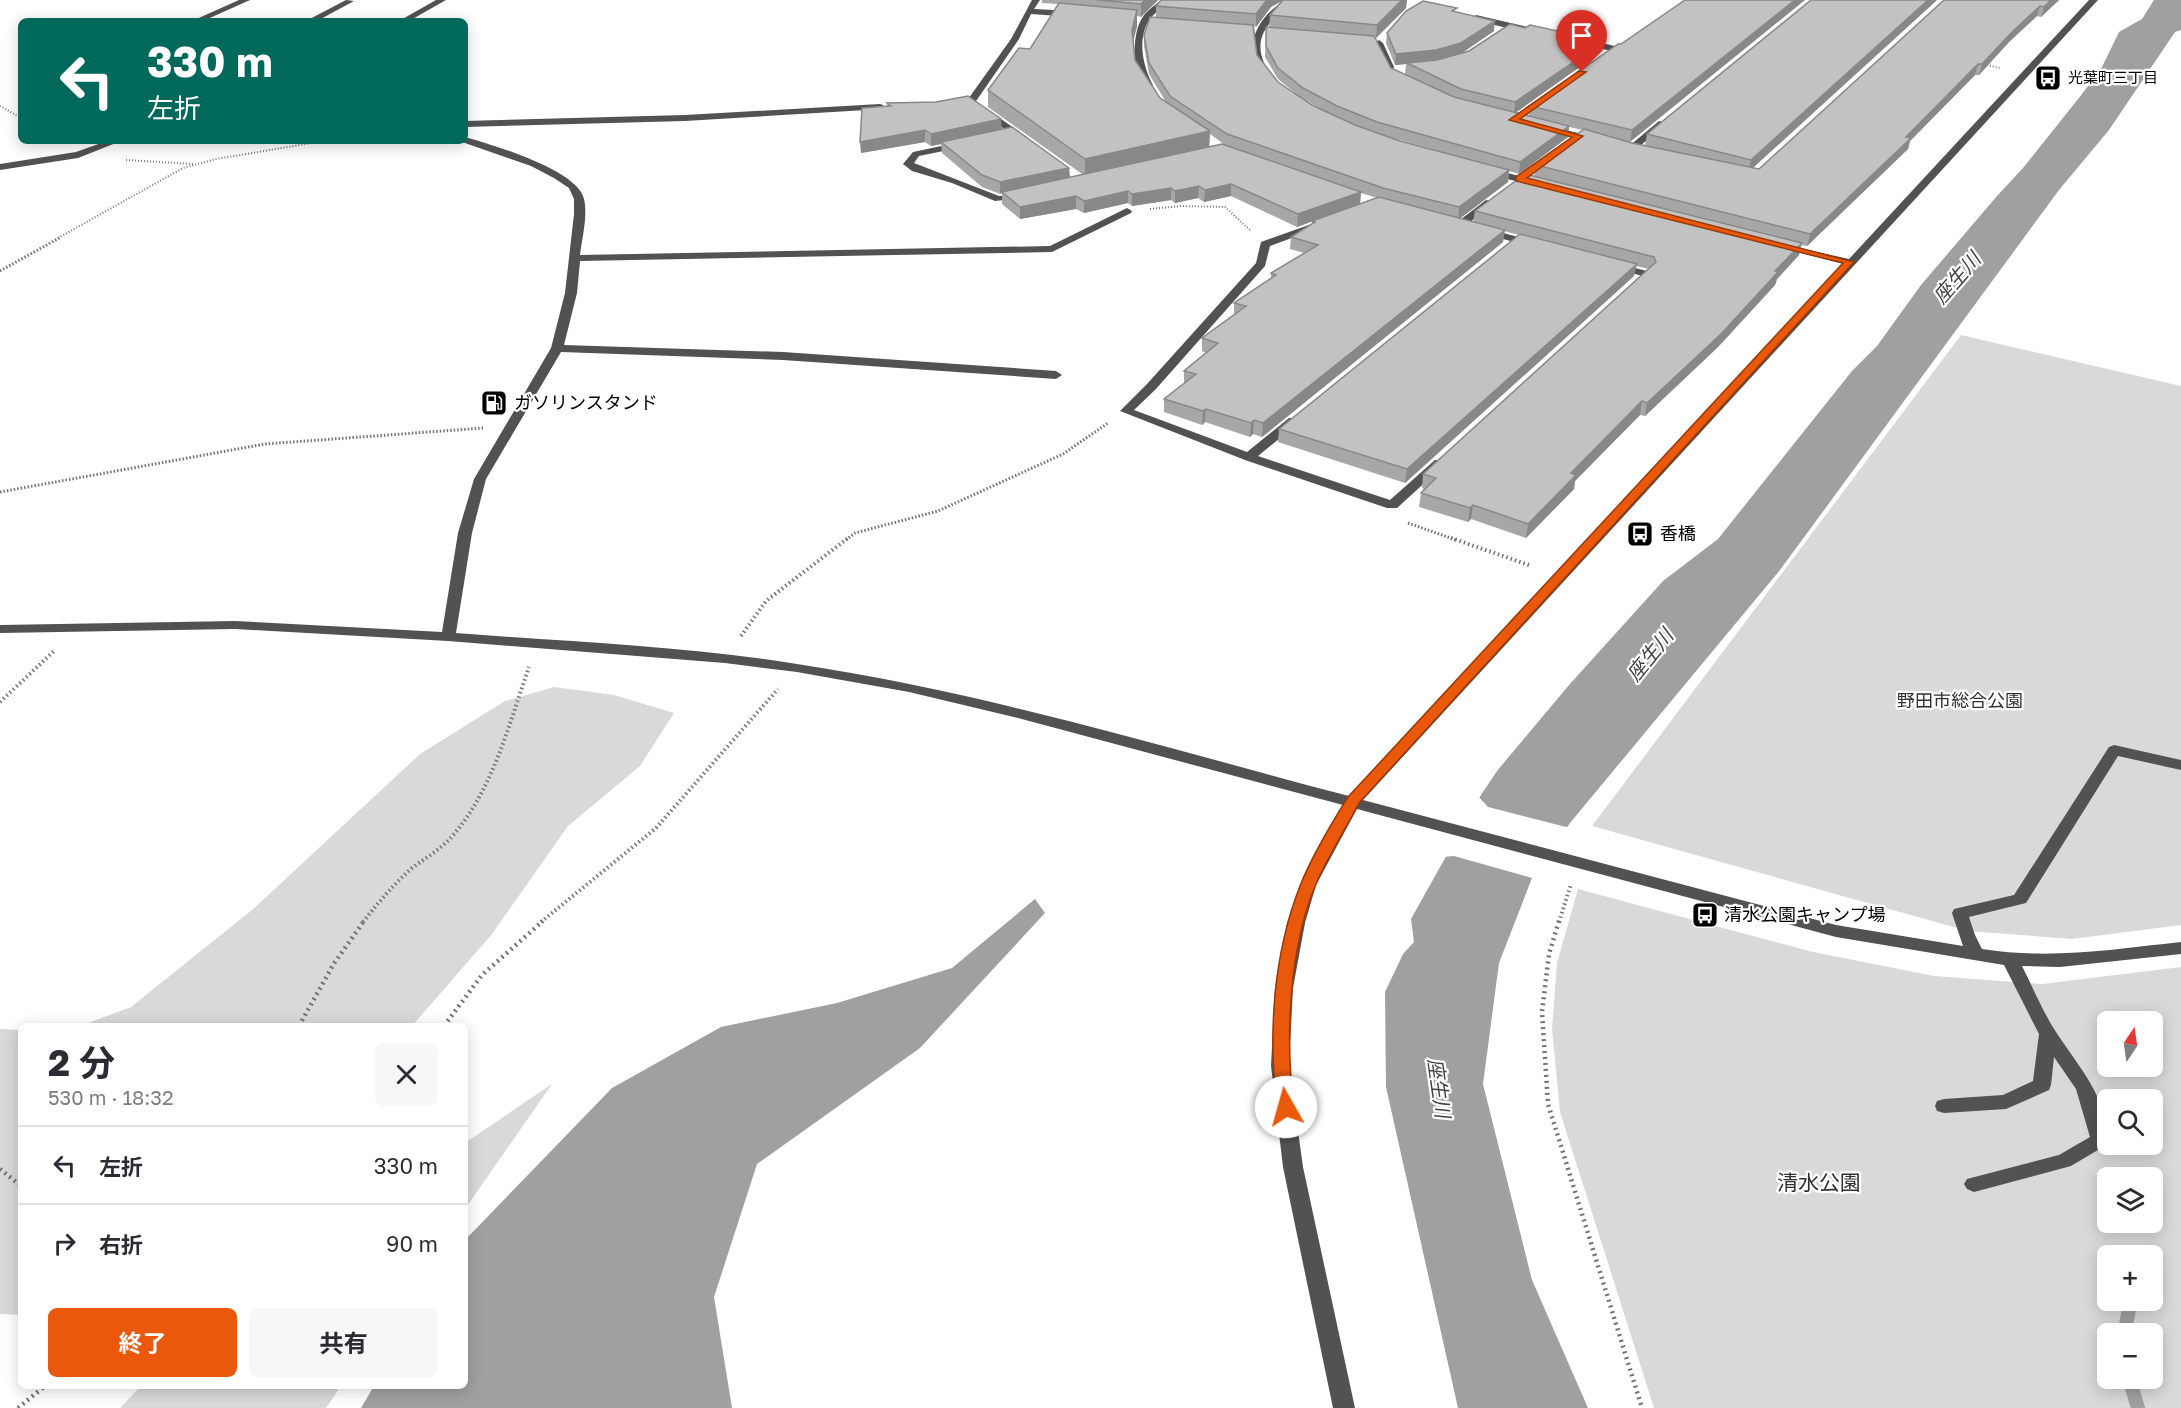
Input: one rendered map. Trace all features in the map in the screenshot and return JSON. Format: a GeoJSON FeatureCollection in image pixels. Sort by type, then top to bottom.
{"type":"FeatureCollection","features":[{"type":"Feature","properties":{"kind":"street"},"geometry":{"type":"LineString","coordinates":[[203,18],[246,0]]}},
{"type":"Feature","properties":{"kind":"street"},"geometry":{"type":"LineString","coordinates":[[409,18],[442,0]]}},
{"type":"Feature","properties":{"kind":"street"},"geometry":{"type":"LineString","coordinates":[[971,102],[1015,39],[1028,10],[1036,0]]}},
{"type":"Feature","properties":{"kind":"street"},"geometry":{"type":"LineString","coordinates":[[1153,93],[1142,75],[1138,46],[1145,21],[1166,0]]}},
{"type":"Feature","properties":{"kind":"street"},"geometry":{"type":"LineString","coordinates":[[1269,75],[1258,61],[1256,48],[1259,32],[1283,4],[1291,0]]}},
{"type":"Feature","properties":{"kind":"street"},"geometry":{"type":"LineString","coordinates":[[1344,1408],[1293,1167],[1280,1066],[1284,988],[1296,923],[1308,885],[1353,801],[1849,262],[2094,0]]}},
{"type":"Feature","properties":{"kind":"street"},"geometry":{"type":"LineString","coordinates":[[316,18],[350,1]]}},
{"type":"Feature","properties":{"kind":"street"},"geometry":{"type":"LineString","coordinates":[[1028,10],[1086,16]]}},
{"type":"Feature","properties":{"kind":"street"},"geometry":{"type":"LineString","coordinates":[[1467,16],[1536,31]]}},
{"type":"Feature","properties":{"kind":"street"},"geometry":{"type":"LineString","coordinates":[[1133,20],[1156,22]]}},
{"type":"Feature","properties":{"kind":"street"},"geometry":{"type":"LineString","coordinates":[[1503,33],[1513,26]]}},
{"type":"Feature","properties":{"kind":"street"},"geometry":{"type":"LineString","coordinates":[[1248,31],[1270,33]]}},
{"type":"Feature","properties":{"kind":"street"},"geometry":{"type":"LineString","coordinates":[[1379,43],[1386,34]]}},
{"type":"Feature","properties":{"kind":"street"},"geometry":{"type":"LineString","coordinates":[[1570,39],[1616,49]]}},
{"type":"Feature","properties":{"kind":"street"},"geometry":{"type":"LineString","coordinates":[[1368,42],[1379,43]]}},
{"type":"Feature","properties":{"kind":"street"},"geometry":{"type":"LineString","coordinates":[[1607,55],[1625,42]]}},
{"type":"Feature","properties":{"kind":"street"},"geometry":{"type":"LineString","coordinates":[[1379,43],[1384,58],[1393,73],[1403,69]]}},
{"type":"Feature","properties":{"kind":"street"},"geometry":{"type":"LineString","coordinates":[[1514,120],[1551,94]]}},
{"type":"Feature","properties":{"kind":"street"},"geometry":{"type":"LineString","coordinates":[[960,103],[971,102],[1035,147]]}},
{"type":"Feature","properties":{"kind":"street"},"geometry":{"type":"LineString","coordinates":[[468,124],[685,118],[891,107]]}},
{"type":"Feature","properties":{"kind":"street"},"geometry":{"type":"LineString","coordinates":[[1502,117],[1524,123]]}},
{"type":"Feature","properties":{"kind":"street"},"geometry":{"type":"LineString","coordinates":[[1620,146],[1667,119]]}},
{"type":"Feature","properties":{"kind":"street"},"geometry":{"type":"LineString","coordinates":[[1535,125],[1575,139],[1641,151]]}},
{"type":"Feature","properties":{"kind":"street"},"geometry":{"type":"LineString","coordinates":[[1005,135],[1016,133]]}},
{"type":"Feature","properties":{"kind":"street"},"geometry":{"type":"LineString","coordinates":[[448,637],[465,533],[480,479],[557,348],[571,293],[579,214],[579,199],[573,186],[534,164],[468,142]]}},
{"type":"Feature","properties":{"kind":"street"},"geometry":{"type":"LineString","coordinates":[[971,142],[916,154],[908,164],[999,199],[1026,194]]}},
{"type":"Feature","properties":{"kind":"street"},"geometry":{"type":"LineString","coordinates":[[0,167],[78,155],[108,144]]}},
{"type":"Feature","properties":{"kind":"street"},"geometry":{"type":"LineString","coordinates":[[1475,168],[1515,182],[1554,188]]}},
{"type":"Feature","properties":{"kind":"street"},"geometry":{"type":"LineString","coordinates":[[1515,182],[1454,223],[1511,244],[1549,248]]}},
{"type":"Feature","properties":{"kind":"street"},"geometry":{"type":"LineString","coordinates":[[574,258],[1052,249],[1127,211]]}},
{"type":"Feature","properties":{"kind":"street"},"geometry":{"type":"LineString","coordinates":[[1332,220],[1265,244],[1261,264],[1151,387],[1126,411],[1249,457],[1392,505],[1444,457]]}},
{"type":"Feature","properties":{"kind":"street"},"geometry":{"type":"LineString","coordinates":[[1770,242],[1849,262]]}},
{"type":"Feature","properties":{"kind":"street"},"geometry":{"type":"LineString","coordinates":[[1603,263],[1647,274],[1638,282]]}},
{"type":"Feature","properties":{"kind":"street"},"geometry":{"type":"LineString","coordinates":[[557,348],[783,356],[1056,375]]}},
{"type":"Feature","properties":{"kind":"street"},"geometry":{"type":"LineString","coordinates":[[1249,457],[1304,412]]}},
{"type":"Feature","properties":{"kind":"street"},"geometry":{"type":"LineString","coordinates":[[0,630],[235,625],[448,637],[725,659],[797,668],[909,688],[1021,714],[1573,859],[1836,931],[2010,960],[2060,961],[2181,948]]}},
{"type":"Feature","properties":{"kind":"street"},"geometry":{"type":"LineString","coordinates":[[1977,956],[1966,935],[1960,913],[2020,899],[2114,750],[2181,765]]}},
{"type":"Feature","properties":{"kind":"street"},"geometry":{"type":"LineString","coordinates":[[1974,1184],[2064,1161],[2100,1140],[2085,1087],[2048,1034],[2010,960]]}},
{"type":"Feature","properties":{"kind":"street"},"geometry":{"type":"LineString","coordinates":[[1944,1107],[2006,1102],[2042,1085],[2048,1034]]}},
{"type":"Feature","properties":{"kind":"path"},"geometry":{"type":"LineString","coordinates":[[1979,63],[2001,68],[1993,76]]}},
{"type":"Feature","properties":{"kind":"path"},"geometry":{"type":"LineString","coordinates":[[0,106],[18,116]]}},
{"type":"Feature","properties":{"kind":"path"},"geometry":{"type":"LineString","coordinates":[[0,271],[183,168],[307,144]]}},
{"type":"Feature","properties":{"kind":"path"},"geometry":{"type":"LineString","coordinates":[[78,155],[100,159],[197,164]]}},
{"type":"Feature","properties":{"kind":"path"},"geometry":{"type":"LineString","coordinates":[[1226,207],[1265,244]]}},
{"type":"Feature","properties":{"kind":"path"},"geometry":{"type":"LineString","coordinates":[[725,659],[766,601],[855,533],[938,511],[1064,454],[1126,411]]}},
{"type":"Feature","properties":{"kind":"path"},"geometry":{"type":"LineString","coordinates":[[0,492],[265,444],[513,426]]}},
{"type":"Feature","properties":{"kind":"path"},"geometry":{"type":"LineString","coordinates":[[1392,505],[1381,514],[1529,565]]}},
{"type":"Feature","properties":{"kind":"path"},"geometry":{"type":"LineString","coordinates":[[0,702],[79,628]]}},
{"type":"Feature","properties":{"kind":"path"},"geometry":{"type":"LineString","coordinates":[[300,1023],[354,932],[406,874],[454,834],[482,794],[537,644]]}},
{"type":"Feature","properties":{"kind":"path"},"geometry":{"type":"LineString","coordinates":[[446,1023],[482,975],[545,919],[656,828],[797,668]]}},
{"type":"Feature","properties":{"kind":"path"},"geometry":{"type":"LineString","coordinates":[[1571,884],[1549,954],[1542,1012],[1548,1104],[1642,1408]]}},
{"type":"Feature","properties":{"kind":"path"},"geometry":{"type":"LineString","coordinates":[[0,1169],[18,1184]]}},
{"type":"Feature","properties":{"kind":"path"},"geometry":{"type":"LineString","coordinates":[[18,1408],[41,1389]]}},
{"type":"Feature","properties":{"kind":"green space","name":"野田市総合公園"},"geometry":{"type":"Polygon","coordinates":[[[1961,335],[2181,386],[2181,925],[2072,939],[1968,931],[1592,826],[1961,335]]]}},
{"type":"Feature","properties":{"kind":"green space"},"geometry":{"type":"Polygon","coordinates":[[[554,687],[614,695],[674,713],[640,766],[568,826],[492,934],[415,1023],[88,1023],[131,1007],[252,910],[420,754],[505,701],[554,687]]]}},
{"type":"Feature","properties":{"kind":"green space","name":"清水公園"},"geometry":{"type":"Polygon","coordinates":[[[1578,889],[1813,952],[1934,976],[2042,984],[2181,967],[2181,1408],[1654,1408],[1560,1112],[1552,1029],[1557,963],[1578,889]]]}},
{"type":"Feature","properties":{"kind":"green space"},"geometry":{"type":"Polygon","coordinates":[[[0,1029],[18,1030],[18,1315],[0,1314],[0,1029]]]}},
{"type":"Feature","properties":{"kind":"green space"},"geometry":{"type":"Polygon","coordinates":[[[552,1084],[468,1205],[468,1141],[552,1084]]]}},
{"type":"Feature","properties":{"kind":"green space"},"geometry":{"type":"Polygon","coordinates":[[[138,1389],[339,1389],[326,1408],[120,1408],[138,1389]]]}},
{"type":"Feature","properties":{"kind":"water","name":"座生川"},"geometry":{"type":"Polygon","coordinates":[[[2154,0],[2181,0],[2181,30],[2175,32],[2109,130],[2059,190],[1780,570],[1570,823],[1532,878],[1499,963],[1483,1084],[1532,1280],[1588,1408],[1458,1408],[1386,1087],[1385,992],[1403,954],[1414,942],[1411,919],[1477,801],[1497,771],[1569,685],[1663,581],[1718,539],[1852,371],[1877,346],[1921,285],[2023,168],[2082,94],[2101,69],[2119,32],[2142,19],[2154,0]]]}},
{"type":"Feature","properties":{"kind":"water"},"geometry":{"type":"Polygon","coordinates":[[[1035,899],[1045,913],[920,1048],[757,1164],[714,1297],[732,1408],[361,1408],[372,1389],[468,1389],[468,1237],[612,1088],[721,1027],[837,1003],[952,968],[1035,899]]]}},
{"type":"Feature","properties":{"kind":"pier"},"geometry":{"type":"Polygon","coordinates":[[[1477,795],[1488,807],[1570,828],[1536,879],[1454,856],[1442,857],[1477,795]]]}},
{"type":"Feature","properties":{"kind":"building"},"geometry":{"type":"Polygon","coordinates":[[[1097,0],[1145,0],[1141,4],[1097,0]]]}},
{"type":"Feature","properties":{"kind":"building"},"geometry":{"type":"Polygon","coordinates":[[[1161,0],[1267,0],[1256,14],[1156,6],[1161,0]]]}},
{"type":"Feature","properties":{"kind":"building"},"geometry":{"type":"Polygon","coordinates":[[[1283,0],[1402,0],[1377,25],[1270,15],[1283,0]]]}},
{"type":"Feature","properties":{"kind":"building"},"geometry":{"type":"Polygon","coordinates":[[[1685,0],[1795,0],[1632,130],[1530,106],[1618,44],[1685,0]]]}},
{"type":"Feature","properties":{"kind":"building"},"geometry":{"type":"Polygon","coordinates":[[[1811,0],[1928,0],[1751,160],[1647,134],[1811,0]]]}},
{"type":"Feature","properties":{"kind":"building"},"geometry":{"type":"Polygon","coordinates":[[[1944,0],[2051,0],[2044,7],[2040,6],[1982,64],[1978,64],[1906,137],[1911,138],[1810,234],[1536,165],[1584,129],[1632,143],[1759,169],[1944,0]]]}},
{"type":"Feature","properties":{"kind":"building"},"geometry":{"type":"Polygon","coordinates":[[[1423,1],[1457,8],[1452,11],[1495,21],[1461,43],[1436,50],[1396,54],[1387,33],[1406,11],[1423,1]]]}},
{"type":"Feature","properties":{"kind":"building"},"geometry":{"type":"Polygon","coordinates":[[[1059,3],[1137,10],[1132,30],[1135,60],[1160,98],[1210,131],[1085,159],[988,90],[1019,48],[1030,49],[1059,3]]]}},
{"type":"Feature","properties":{"kind":"building"},"geometry":{"type":"Polygon","coordinates":[[[1150,17],[1253,25],[1257,55],[1278,82],[1312,105],[1355,125],[1400,141],[1509,170],[1459,207],[1383,188],[1227,134],[1170,96],[1149,63],[1144,35],[1150,17]]]}},
{"type":"Feature","properties":{"kind":"building"},"geometry":{"type":"Polygon","coordinates":[[[1510,24],[1525,28],[1530,25],[1604,41],[1515,102],[1461,89],[1407,63],[1437,60],[1469,51],[1510,24]]]}},
{"type":"Feature","properties":{"kind":"building"},"geometry":{"type":"Polygon","coordinates":[[[1266,27],[1374,36],[1391,68],[1454,97],[1569,126],[1520,162],[1377,122],[1337,106],[1303,88],[1278,68],[1266,46],[1266,27]]]}},
{"type":"Feature","properties":{"kind":"building"},"geometry":{"type":"Polygon","coordinates":[[[968,96],[1001,119],[931,134],[925,130],[860,142],[862,108],[891,106],[887,103],[936,102],[968,96]]]}},
{"type":"Feature","properties":{"kind":"building"},"geometry":{"type":"Polygon","coordinates":[[[1012,127],[1069,168],[1000,182],[982,175],[941,142],[1012,127]]]}},
{"type":"Feature","properties":{"kind":"building"},"geometry":{"type":"Polygon","coordinates":[[[1222,144],[1361,192],[1298,214],[1231,184],[1205,190],[1199,186],[1175,191],[1171,188],[1132,194],[1128,191],[1084,201],[1076,196],[1020,207],[1002,192],[1222,144]]]}},
{"type":"Feature","properties":{"kind":"building"},"geometry":{"type":"Polygon","coordinates":[[[1525,174],[1802,243],[1721,334],[1647,403],[1642,401],[1571,473],[1576,475],[1528,524],[1473,505],[1470,508],[1421,493],[1436,478],[1423,474],[1656,262],[1654,257],[1475,211],[1525,174]]]}},
{"type":"Feature","properties":{"kind":"building"},"geometry":{"type":"Polygon","coordinates":[[[1379,197],[1505,230],[1263,423],[1254,420],[1251,423],[1164,399],[1196,374],[1184,371],[1218,343],[1202,338],[1246,306],[1234,303],[1276,275],[1271,273],[1318,245],[1291,237],[1315,222],[1312,221],[1379,197]]]}},
{"type":"Feature","properties":{"kind":"building"},"geometry":{"type":"Polygon","coordinates":[[[1520,234],[1637,264],[1407,469],[1279,429],[1520,234]]]}},
{"type":"Feature","properties":{"kind":"waterway"},"geometry":{"type":"LineString","coordinates":[[2126,1323],[2129,1311]]}},
{"type":"Feature","properties":{"kind":"waterway"},"geometry":{"type":"LineString","coordinates":[[2132,1389],[2138,1408]]}},
{"type":"Feature","properties":{"kind":"place","name":"光葉町三丁目"},"geometry":{"type":"Point","coordinates":[2048,78]}},
{"type":"Feature","properties":{"kind":"place","name":"ガソリンスタンド"},"geometry":{"type":"Point","coordinates":[494,403]}},
{"type":"Feature","properties":{"kind":"place","name":"香橋"},"geometry":{"type":"Point","coordinates":[1640,534]}},
{"type":"Feature","properties":{"kind":"place","name":"清水公園キャンプ場"},"geometry":{"type":"Point","coordinates":[1705,915]}},
{"type":"Feature","properties":{"kind":"route"},"geometry":{"type":"LineString","coordinates":[[1286,1107],[1280,1066],[1284,988],[1296,923],[1308,885],[1353,801],[1849,262],[1519,179],[1579,136],[1514,120],[1582,72]]}}]}
